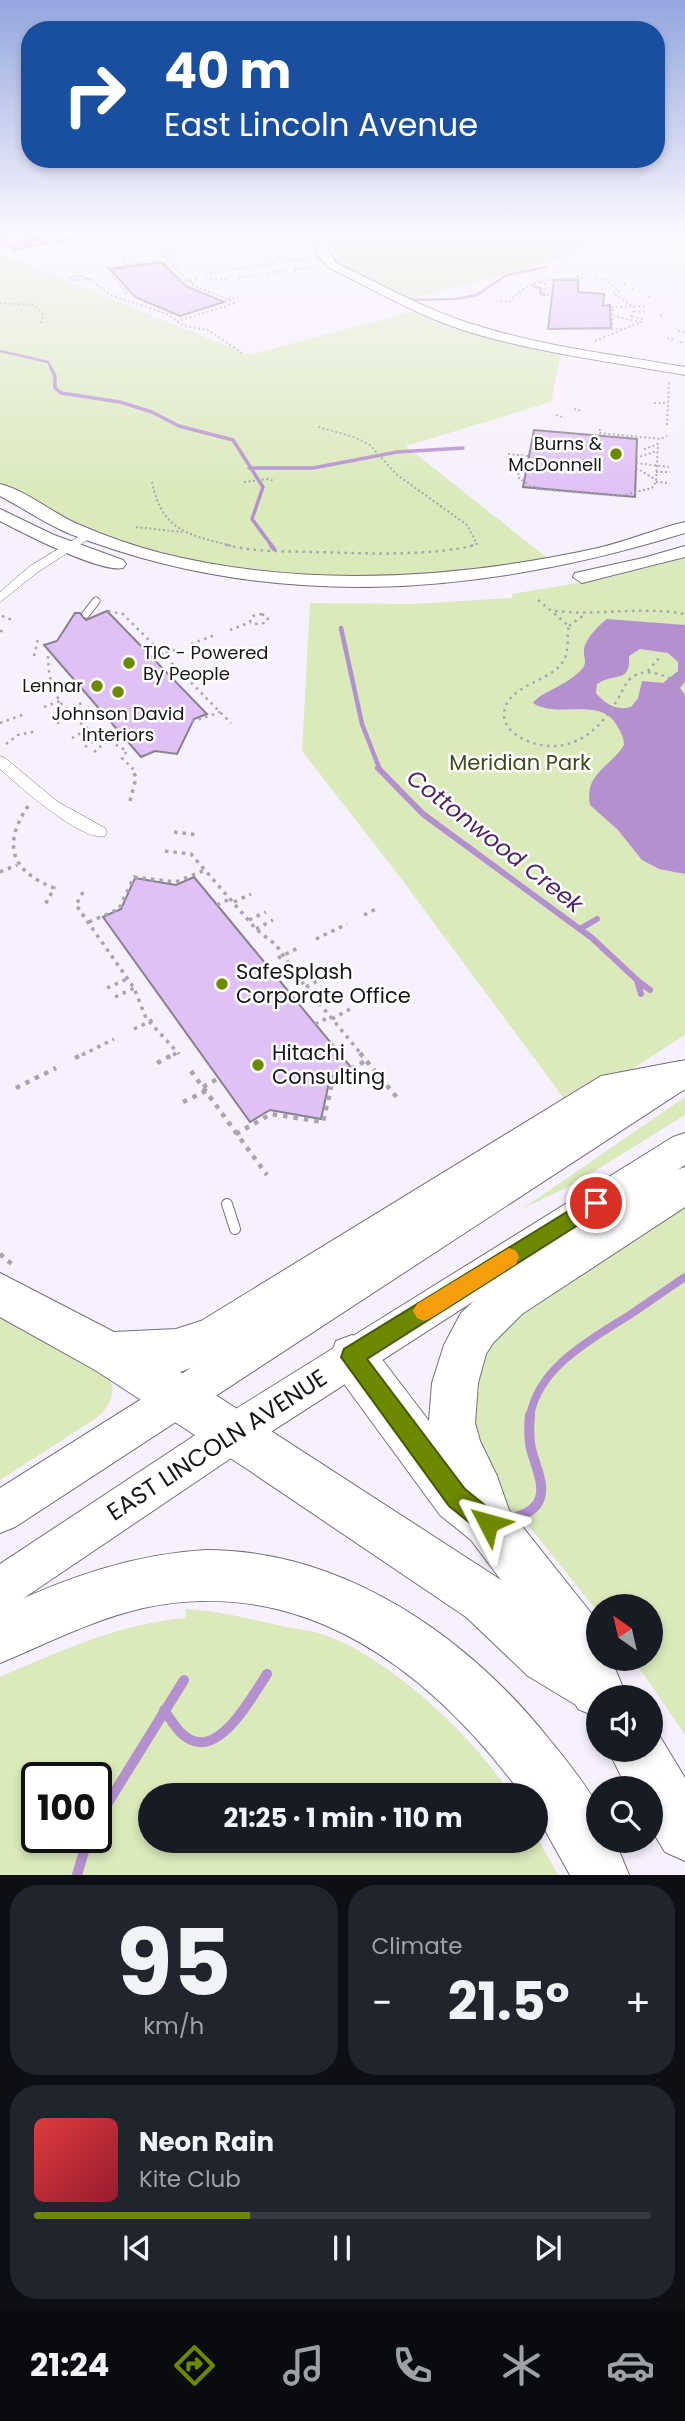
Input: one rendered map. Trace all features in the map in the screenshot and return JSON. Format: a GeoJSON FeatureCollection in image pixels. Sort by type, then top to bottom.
{"type":"FeatureCollection","features":[{"type":"Feature","properties":{"kind":"highway"},"geometry":{"type":"LineString","coordinates":[[111,1354],[176,1351],[211,1340],[614,1087],[682,1075]]}},
{"type":"Feature","properties":{"kind":"highway"},"geometry":{"type":"LineString","coordinates":[[488,1523],[480,1493],[467,1471],[452,1423],[454,1383],[466,1345],[490,1313],[507,1299],[685,1185]]}},
{"type":"Feature","properties":{"kind":"highway"},"geometry":{"type":"LineString","coordinates":[[0,1294],[111,1354],[484,1599],[547,1657],[588,1685]]}},
{"type":"Feature","properties":{"kind":"highway"},"geometry":{"type":"LineString","coordinates":[[352,1357],[457,1497],[488,1523],[573,1631],[595,1685]]}},
{"type":"Feature","properties":{"kind":"highway"},"geometry":{"type":"LineString","coordinates":[[0,1637],[96,1596],[182,1577],[226,1576],[317,1594],[389,1627],[444,1667],[474,1694],[557,1793],[600,1875]]}},
{"type":"Feature","properties":{"kind":"highway"},"geometry":{"type":"LineString","coordinates":[[643,1762],[685,1832]]}},
{"type":"Feature","properties":{"kind":"main road"},"geometry":{"type":"LineString","coordinates":[[443,318],[521,342],[685,371]]}},
{"type":"Feature","properties":{"kind":"main road"},"geometry":{"type":"LineString","coordinates":[[0,489],[44,516],[89,535],[150,554],[220,569],[297,578],[381,581],[473,577],[554,565],[618,550],[685,527]]}},
{"type":"Feature","properties":{"kind":"main road"},"geometry":{"type":"LineString","coordinates":[[0,514],[69,547],[166,576],[290,594],[408,597],[533,594]]}},
{"type":"Feature","properties":{"kind":"main road"},"geometry":{"type":"LineString","coordinates":[[582,577],[685,544]]}},
{"type":"Feature","properties":{"kind":"main road"},"geometry":{"type":"LineString","coordinates":[[563,581],[647,564],[685,551]]}},
{"type":"Feature","properties":{"kind":"main road"},"geometry":{"type":"LineString","coordinates":[[0,1512],[682,1075]]}},
{"type":"Feature","properties":{"kind":"main road","name":"EAST LINCOLN AVENUE"},"geometry":{"type":"LineString","coordinates":[[0,1589],[232,1433],[685,1147]]}},
{"type":"Feature","properties":{"kind":"street"},"geometry":{"type":"LineString","coordinates":[[0,598],[34,569],[89,535]]}},
{"type":"Feature","properties":{"kind":"street"},"geometry":{"type":"LineString","coordinates":[[0,761],[52,806],[99,832]]}},
{"type":"Feature","properties":{"kind":"lane"},"geometry":{"type":"LineString","coordinates":[[86,614],[96,605]]}},
{"type":"Feature","properties":{"kind":"lane"},"geometry":{"type":"LineString","coordinates":[[227,1204],[235,1229]]}},
{"type":"Feature","properties":{"kind":"path"},"geometry":{"type":"LineString","coordinates":[[41,323],[42,318]]}},
{"type":"Feature","properties":{"kind":"path"},"geometry":{"type":"LineString","coordinates":[[172,318],[185,327],[210,331],[242,353]]}},
{"type":"Feature","properties":{"kind":"path"},"geometry":{"type":"LineString","coordinates":[[176,321],[185,318]]}},
{"type":"Feature","properties":{"kind":"path"},"geometry":{"type":"LineString","coordinates":[[612,329],[614,318]]}},
{"type":"Feature","properties":{"kind":"path"},"geometry":{"type":"LineString","coordinates":[[593,342],[640,322],[632,318]]}},
{"type":"Feature","properties":{"kind":"path"},"geometry":{"type":"LineString","coordinates":[[637,318],[643,319]]}},
{"type":"Feature","properties":{"kind":"path"},"geometry":{"type":"LineString","coordinates":[[584,329],[628,329]]}},
{"type":"Feature","properties":{"kind":"path"},"geometry":{"type":"LineString","coordinates":[[678,331],[685,332]]}},
{"type":"Feature","properties":{"kind":"path"},"geometry":{"type":"LineString","coordinates":[[667,338],[675,340]]}},
{"type":"Feature","properties":{"kind":"path"},"geometry":{"type":"LineString","coordinates":[[680,342],[685,343]]}},
{"type":"Feature","properties":{"kind":"path"},"geometry":{"type":"LineString","coordinates":[[667,425],[669,382]]}},
{"type":"Feature","properties":{"kind":"path"},"geometry":{"type":"LineString","coordinates":[[654,402],[668,404]]}},
{"type":"Feature","properties":{"kind":"path"},"geometry":{"type":"LineString","coordinates":[[574,409],[583,411]]}},
{"type":"Feature","properties":{"kind":"path"},"geometry":{"type":"LineString","coordinates":[[556,415],[565,418]]}},
{"type":"Feature","properties":{"kind":"path"},"geometry":{"type":"LineString","coordinates":[[136,527],[184,532],[242,549],[278,553],[459,549],[477,544],[472,531],[440,503],[395,474],[372,447],[353,436],[318,427]]}},
{"type":"Feature","properties":{"kind":"path"},"geometry":{"type":"LineString","coordinates":[[600,429],[599,433],[648,438],[667,436]]}},
{"type":"Feature","properties":{"kind":"path"},"geometry":{"type":"LineString","coordinates":[[610,429],[610,434]]}},
{"type":"Feature","properties":{"kind":"path"},"geometry":{"type":"LineString","coordinates":[[623,430],[623,435]]}},
{"type":"Feature","properties":{"kind":"path"},"geometry":{"type":"LineString","coordinates":[[635,431],[636,436]]}},
{"type":"Feature","properties":{"kind":"path"},"geometry":{"type":"LineString","coordinates":[[648,432],[648,438]]}},
{"type":"Feature","properties":{"kind":"path"},"geometry":{"type":"LineString","coordinates":[[522,455],[518,477],[536,488],[615,495],[649,489],[656,481],[658,444],[642,450],[642,456]]}},
{"type":"Feature","properties":{"kind":"path"},"geometry":{"type":"LineString","coordinates":[[636,458],[657,451]]}},
{"type":"Feature","properties":{"kind":"path"},"geometry":{"type":"LineString","coordinates":[[508,454],[528,456]]}},
{"type":"Feature","properties":{"kind":"path"},"geometry":{"type":"LineString","coordinates":[[636,463],[669,467]]}},
{"type":"Feature","properties":{"kind":"path"},"geometry":{"type":"LineString","coordinates":[[636,468],[656,481],[670,483]]}},
{"type":"Feature","properties":{"kind":"path"},"geometry":{"type":"LineString","coordinates":[[518,470],[526,470]]}},
{"type":"Feature","properties":{"kind":"path"},"geometry":{"type":"LineString","coordinates":[[656,471],[670,472]]}},
{"type":"Feature","properties":{"kind":"path"},"geometry":{"type":"LineString","coordinates":[[246,482],[268,479],[274,481]]}},
{"type":"Feature","properties":{"kind":"path"},"geometry":{"type":"LineString","coordinates":[[152,481],[155,497],[169,521],[184,532]]}},
{"type":"Feature","properties":{"kind":"path"},"geometry":{"type":"LineString","coordinates":[[535,495],[536,488]]}},
{"type":"Feature","properties":{"kind":"path"},"geometry":{"type":"LineString","coordinates":[[615,495],[615,502]]}},
{"type":"Feature","properties":{"kind":"path"},"geometry":{"type":"LineString","coordinates":[[533,594],[569,626]]}},
{"type":"Feature","properties":{"kind":"path"},"geometry":{"type":"LineString","coordinates":[[96,605],[123,614],[232,723]]}},
{"type":"Feature","properties":{"kind":"path"},"geometry":{"type":"LineString","coordinates":[[555,611],[587,614],[632,609],[685,614]]}},
{"type":"Feature","properties":{"kind":"path"},"geometry":{"type":"LineString","coordinates":[[587,614],[575,619],[569,626],[563,662],[552,673],[515,695],[504,711],[506,725],[514,734],[527,741],[561,747],[585,740],[606,716],[629,679],[648,671],[659,658]]}},
{"type":"Feature","properties":{"kind":"path"},"geometry":{"type":"LineString","coordinates":[[2,615],[12,620]]}},
{"type":"Feature","properties":{"kind":"path"},"geometry":{"type":"LineString","coordinates":[[230,630],[251,622],[261,625],[269,620],[265,615],[256,615],[250,619],[251,622]]}},
{"type":"Feature","properties":{"kind":"path"},"geometry":{"type":"LineString","coordinates":[[0,631],[5,631]]}},
{"type":"Feature","properties":{"kind":"path"},"geometry":{"type":"LineString","coordinates":[[191,643],[215,635]]}},
{"type":"Feature","properties":{"kind":"path"},"geometry":{"type":"LineString","coordinates":[[34,656],[38,639]]}},
{"type":"Feature","properties":{"kind":"path"},"geometry":{"type":"LineString","coordinates":[[146,660],[177,649]]}},
{"type":"Feature","properties":{"kind":"path"},"geometry":{"type":"LineString","coordinates":[[48,656],[48,679],[73,718],[87,730],[126,750],[122,758],[135,771],[137,783],[130,801]]}},
{"type":"Feature","properties":{"kind":"path"},"geometry":{"type":"LineString","coordinates":[[648,671],[685,685]]}},
{"type":"Feature","properties":{"kind":"path"},"geometry":{"type":"LineString","coordinates":[[44,707],[60,701]]}},
{"type":"Feature","properties":{"kind":"path"},"geometry":{"type":"LineString","coordinates":[[66,709],[82,703]]}},
{"type":"Feature","properties":{"kind":"path"},"geometry":{"type":"LineString","coordinates":[[192,722],[220,711]]}},
{"type":"Feature","properties":{"kind":"path"},"geometry":{"type":"LineString","coordinates":[[0,723],[24,714]]}},
{"type":"Feature","properties":{"kind":"path"},"geometry":{"type":"LineString","coordinates":[[57,723],[73,718]]}},
{"type":"Feature","properties":{"kind":"path"},"geometry":{"type":"LineString","coordinates":[[72,738],[87,730]]}},
{"type":"Feature","properties":{"kind":"path"},"geometry":{"type":"LineString","coordinates":[[6,744],[18,735],[37,731]]}},
{"type":"Feature","properties":{"kind":"path"},"geometry":{"type":"LineString","coordinates":[[85,747],[100,737]]}},
{"type":"Feature","properties":{"kind":"path"},"geometry":{"type":"LineString","coordinates":[[94,752],[107,742]]}},
{"type":"Feature","properties":{"kind":"path"},"geometry":{"type":"LineString","coordinates":[[30,805],[19,817],[11,838],[13,854],[30,878],[54,888],[45,905]]}},
{"type":"Feature","properties":{"kind":"path"},"geometry":{"type":"LineString","coordinates":[[174,832],[200,835]]}},
{"type":"Feature","properties":{"kind":"path"},"geometry":{"type":"LineString","coordinates":[[165,851],[191,854],[256,929],[284,955],[307,988],[323,978]]}},
{"type":"Feature","properties":{"kind":"path"},"geometry":{"type":"LineString","coordinates":[[0,872],[18,864]]}},
{"type":"Feature","properties":{"kind":"path"},"geometry":{"type":"LineString","coordinates":[[89,922],[119,909],[134,877],[176,883],[205,870]]}},
{"type":"Feature","properties":{"kind":"path"},"geometry":{"type":"LineString","coordinates":[[83,892],[76,905],[134,988],[150,1022],[179,1053],[157,1063]]}},
{"type":"Feature","properties":{"kind":"path"},"geometry":{"type":"LineString","coordinates":[[217,905],[251,894]]}},
{"type":"Feature","properties":{"kind":"path"},"geometry":{"type":"LineString","coordinates":[[364,915],[379,908]]}},
{"type":"Feature","properties":{"kind":"path"},"geometry":{"type":"LineString","coordinates":[[248,920],[266,912]]}},
{"type":"Feature","properties":{"kind":"path"},"geometry":{"type":"LineString","coordinates":[[256,929],[273,920]]}},
{"type":"Feature","properties":{"kind":"path"},"geometry":{"type":"LineString","coordinates":[[316,939],[348,924]]}},
{"type":"Feature","properties":{"kind":"path"},"geometry":{"type":"LineString","coordinates":[[278,958],[298,948]]}},
{"type":"Feature","properties":{"kind":"path"},"geometry":{"type":"LineString","coordinates":[[107,988],[127,978]]}},
{"type":"Feature","properties":{"kind":"path"},"geometry":{"type":"LineString","coordinates":[[115,997],[134,988]]}},
{"type":"Feature","properties":{"kind":"path"},"geometry":{"type":"LineString","coordinates":[[319,1003],[399,1100]]}},
{"type":"Feature","properties":{"kind":"path"},"geometry":{"type":"LineString","coordinates":[[315,1024],[350,1009]]}},
{"type":"Feature","properties":{"kind":"path"},"geometry":{"type":"LineString","coordinates":[[134,1029],[157,1018]]}},
{"type":"Feature","properties":{"kind":"path"},"geometry":{"type":"LineString","coordinates":[[75,1058],[114,1039]]}},
{"type":"Feature","properties":{"kind":"path"},"geometry":{"type":"LineString","coordinates":[[236,1134],[271,1114],[323,1122],[333,1079],[367,1060]]}},
{"type":"Feature","properties":{"kind":"path"},"geometry":{"type":"LineString","coordinates":[[16,1088],[56,1068]]}},
{"type":"Feature","properties":{"kind":"path"},"geometry":{"type":"LineString","coordinates":[[191,1071],[267,1175]]}},
{"type":"Feature","properties":{"kind":"path"},"geometry":{"type":"LineString","coordinates":[[183,1102],[219,1079]]}},
{"type":"Feature","properties":{"kind":"green space"},"geometry":{"type":"Polygon","coordinates":[[[0,318],[159,318],[249,355],[387,318],[435,318],[476,334],[561,353],[551,402],[406,446],[551,561],[450,574],[380,577],[266,572],[153,550],[99,532],[48,510],[0,482],[0,318]]]}},
{"type":"Feature","properties":{"kind":"green space","name":"Meridian Park"},"geometry":{"type":"Polygon","coordinates":[[[685,558],[685,1035],[571,1108],[400,877],[302,751],[310,603],[413,604],[512,598],[512,594],[607,578],[685,558]]]}},
{"type":"Feature","properties":{"kind":"green space"},"geometry":{"type":"Polygon","coordinates":[[[685,1097],[685,1115],[574,1184],[522,1209],[685,1097]]]}},
{"type":"Feature","properties":{"kind":"green space"},"geometry":{"type":"Polygon","coordinates":[[[685,1200],[685,1735],[663,1703],[663,1685],[651,1685],[641,1671],[663,1671],[663,1594],[586,1594],[586,1597],[523,1519],[515,1525],[496,1501],[468,1401],[480,1391],[478,1374],[486,1353],[508,1323],[685,1200]]]}},
{"type":"Feature","properties":{"kind":"green space"},"geometry":{"type":"Polygon","coordinates":[[[0,1315],[109,1377],[112,1393],[109,1403],[98,1417],[0,1480],[0,1315]]]}},
{"type":"Feature","properties":{"kind":"green space"},"geometry":{"type":"Polygon","coordinates":[[[186,1609],[212,1612],[314,1632],[344,1643],[371,1658],[426,1699],[475,1748],[503,1783],[138,1783],[138,1853],[546,1853],[558,1875],[0,1875],[0,1677],[113,1632],[185,1618],[186,1609]]]}},
{"type":"Feature","properties":{"kind":"shaded area"},"geometry":{"type":"Polygon","coordinates":[[[607,619],[685,625],[685,681],[680,688],[685,695],[685,874],[659,869],[642,860],[618,830],[590,805],[591,785],[624,745],[623,737],[609,716],[589,710],[554,709],[533,703],[582,669],[587,641],[607,619]],[[640,649],[629,656],[629,665],[624,674],[597,684],[596,693],[612,706],[631,707],[638,698],[642,681],[663,683],[678,671],[678,662],[668,653],[640,649]]]}},
{"type":"Feature","properties":{"kind":"building"},"geometry":{"type":"Polygon","coordinates":[[[549,318],[611,318],[611,328],[548,329],[549,318]]]}},
{"type":"Feature","properties":{"kind":"building"},"geometry":{"type":"Polygon","coordinates":[[[534,430],[637,439],[635,497],[523,487],[534,430]]]}},
{"type":"Feature","properties":{"kind":"building"},"geometry":{"type":"Polygon","coordinates":[[[107,611],[207,714],[194,719],[177,754],[155,751],[141,757],[44,645],[57,641],[75,613],[80,613],[86,620],[107,611]]]}},
{"type":"Feature","properties":{"kind":"building"},"geometry":{"type":"Polygon","coordinates":[[[194,877],[350,1066],[330,1078],[321,1119],[270,1110],[250,1122],[103,917],[121,909],[135,878],[176,885],[194,877]]]}},
{"type":"Feature","properties":{"kind":"waterway","name":"Cottonwood Creek"},"geometry":{"type":"LineString","coordinates":[[0,351],[48,362],[55,376],[55,388],[61,393],[120,402],[152,412],[179,426],[233,440],[251,468]]}},
{"type":"Feature","properties":{"kind":"waterway"},"geometry":{"type":"LineString","coordinates":[[251,468],[313,468],[397,452],[463,448]]}},
{"type":"Feature","properties":{"kind":"waterway","name":"Cottonwood Creek"},"geometry":{"type":"LineString","coordinates":[[251,468],[263,487],[252,519],[272,546]]}},
{"type":"Feature","properties":{"kind":"waterway","name":"Cottonwood Creek"},"geometry":{"type":"LineString","coordinates":[[271,545],[274,549]]}},
{"type":"Feature","properties":{"kind":"waterway","name":"Cottonwood Creek"},"geometry":{"type":"LineString","coordinates":[[341,628],[362,724],[380,770]]}},
{"type":"Feature","properties":{"kind":"waterway","name":"Cottonwood Creek"},"geometry":{"type":"LineString","coordinates":[[378,768],[423,814],[592,938],[637,980],[641,994]]}},
{"type":"Feature","properties":{"kind":"waterway"},"geometry":{"type":"LineString","coordinates":[[580,929],[597,919]]}},
{"type":"Feature","properties":{"kind":"waterway","name":"Cottonwood Creek"},"geometry":{"type":"LineString","coordinates":[[638,981],[650,990]]}},
{"type":"Feature","properties":{"kind":"waterway"},"geometry":{"type":"LineString","coordinates":[[530,1416],[535,1398],[544,1382],[569,1356],[685,1277]]}},
{"type":"Feature","properties":{"kind":"waterway"},"geometry":{"type":"LineString","coordinates":[[513,1518],[532,1509],[540,1497],[541,1482],[530,1443],[530,1415]]}},
{"type":"Feature","properties":{"kind":"waterway"},"geometry":{"type":"LineString","coordinates":[[165,1711],[185,1736],[194,1741],[205,1742],[216,1738],[236,1719],[267,1674]]}},
{"type":"Feature","properties":{"kind":"waterway"},"geometry":{"type":"LineString","coordinates":[[165,1711],[184,1680]]}},
{"type":"Feature","properties":{"kind":"waterway"},"geometry":{"type":"LineString","coordinates":[[112,1796],[165,1711]]}},
{"type":"Feature","properties":{"kind":"waterway"},"geometry":{"type":"LineString","coordinates":[[77,1875],[84,1853]]}},
{"type":"Feature","properties":{"kind":"slow traffic"},"geometry":{"type":"LineString","coordinates":[[424,1311],[509,1257]]}},
{"type":"Feature","properties":{"kind":"place","name":"Burns & McDonnell"},"geometry":{"type":"Point","coordinates":[616,454]}},
{"type":"Feature","properties":{"kind":"place","name":"TIC - Powered By People"},"geometry":{"type":"Point","coordinates":[129,663]}},
{"type":"Feature","properties":{"kind":"place","name":"Lennar"},"geometry":{"type":"Point","coordinates":[97,686]}},
{"type":"Feature","properties":{"kind":"place","name":"Johnson David Interiors"},"geometry":{"type":"Point","coordinates":[118,692]}},
{"type":"Feature","properties":{"kind":"place","name":"SafeSplash Corporate Office"},"geometry":{"type":"Point","coordinates":[222,984]}},
{"type":"Feature","properties":{"kind":"place","name":"Hitachi Consulting"},"geometry":{"type":"Point","coordinates":[258,1065]}},
{"type":"Feature","properties":{"kind":"route"},"geometry":{"type":"LineString","coordinates":[[488,1523],[457,1497],[352,1357],[596,1203]]}}]}
